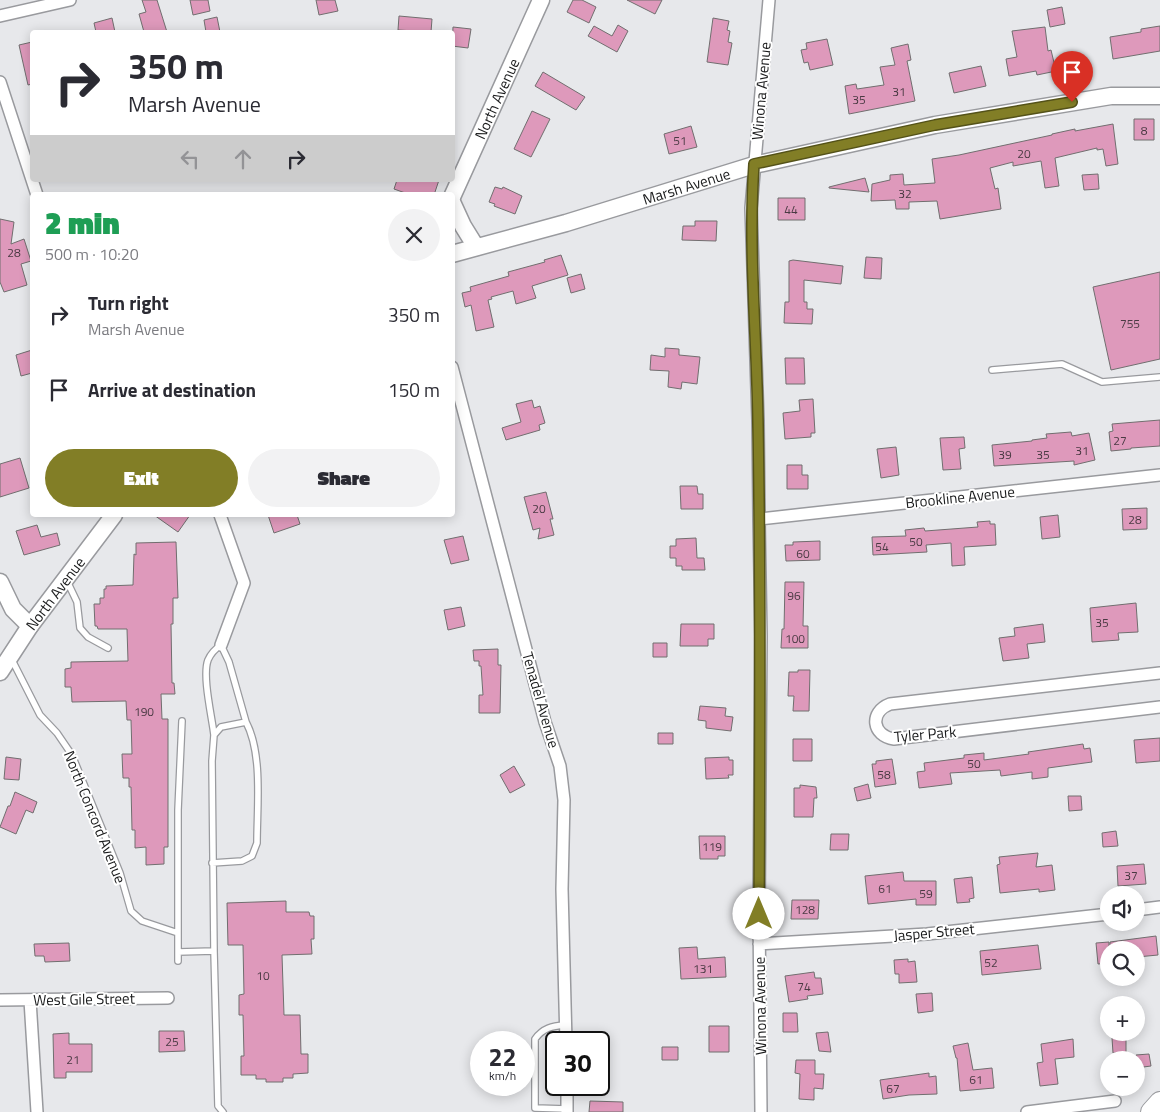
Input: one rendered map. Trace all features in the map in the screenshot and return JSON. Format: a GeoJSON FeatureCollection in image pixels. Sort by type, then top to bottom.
{"type":"FeatureCollection","features":[{"type":"Feature","properties":{"kind":"highway"},"geometry":{"type":"LineString","coordinates":[[1151,1112],[1160,1102]]}},
{"type":"Feature","properties":{"kind":"main road","name":"North Avenue"},"geometry":{"type":"LineString","coordinates":[[455,192],[541,0]]}},
{"type":"Feature","properties":{"kind":"main road","name":"Marsh Avenue"},"geometry":{"type":"LineString","coordinates":[[455,253],[566,223],[754,164],[955,122],[1111,96],[1160,96]]}},
{"type":"Feature","properties":{"kind":"main road"},"geometry":{"type":"LineString","coordinates":[[455,209],[476,247]]}},
{"type":"Feature","properties":{"kind":"main road","name":"North Avenue"},"geometry":{"type":"LineString","coordinates":[[0,672],[30,626],[112,517]]}},
{"type":"Feature","properties":{"kind":"main road"},"geometry":{"type":"LineString","coordinates":[[0,582],[13,609],[30,626]]}},
{"type":"Feature","properties":{"kind":"street"},"geometry":{"type":"LineString","coordinates":[[0,16],[70,0]]}},
{"type":"Feature","properties":{"kind":"street","name":"Winona Avenue"},"geometry":{"type":"LineString","coordinates":[[761,1112],[758,421],[751,208],[769,0]]}},
{"type":"Feature","properties":{"kind":"street"},"geometry":{"type":"LineString","coordinates":[[0,82],[30,174]]}},
{"type":"Feature","properties":{"kind":"street","name":"Tenadel Avenue"},"geometry":{"type":"LineString","coordinates":[[455,377],[545,722],[560,766],[564,800],[562,888],[565,1031]]}},
{"type":"Feature","properties":{"kind":"street","name":"Brookline Avenue"},"geometry":{"type":"LineString","coordinates":[[759,519],[1160,474]]}},
{"type":"Feature","properties":{"kind":"street"},"geometry":{"type":"LineString","coordinates":[[221,517],[244,583],[221,645]]}},
{"type":"Feature","properties":{"kind":"street","name":"Tyler Park"},"geometry":{"type":"LineString","coordinates":[[1160,673],[890,704],[880,710],[876,726],[883,736],[894,739],[1160,708]]}},
{"type":"Feature","properties":{"kind":"street"},"geometry":{"type":"LineString","coordinates":[[1145,908],[1160,906]]}},
{"type":"Feature","properties":{"kind":"street","name":"Jasper Street"},"geometry":{"type":"LineString","coordinates":[[759,944],[927,934],[1100,915]]}},
{"type":"Feature","properties":{"kind":"street","name":"West Gile Street"},"geometry":{"type":"LineString","coordinates":[[0,1000],[168,998]]}},
{"type":"Feature","properties":{"kind":"street"},"geometry":{"type":"LineString","coordinates":[[30,1000],[37,1112]]}},
{"type":"Feature","properties":{"kind":"street"},"geometry":{"type":"LineString","coordinates":[[567,1096],[567,1111]]}},
{"type":"Feature","properties":{"kind":"street"},"geometry":{"type":"LineString","coordinates":[[1027,1112],[1115,1101]]}},
{"type":"Feature","properties":{"kind":"lane"},"geometry":{"type":"LineString","coordinates":[[992,370],[1062,364],[1102,382],[1160,377]]}},
{"type":"Feature","properties":{"kind":"lane"},"geometry":{"type":"LineString","coordinates":[[66,579],[77,602],[80,628],[88,637],[108,648]]}},
{"type":"Feature","properties":{"kind":"lane"},"geometry":{"type":"LineString","coordinates":[[212,864],[242,861],[252,856],[257,843],[256,754],[252,733],[246,722],[229,662],[221,645],[212,652],[207,661],[207,684],[214,735],[212,761],[212,864],[214,951],[218,1106],[223,1112]]}},
{"type":"Feature","properties":{"kind":"lane","name":"North Concord Avenue"},"geometry":{"type":"LineString","coordinates":[[10,657],[40,715],[57,733],[72,755],[120,873],[131,911],[142,921],[178,933]]}},
{"type":"Feature","properties":{"kind":"lane"},"geometry":{"type":"LineString","coordinates":[[178,961],[178,810],[182,721]]}},
{"type":"Feature","properties":{"kind":"lane"},"geometry":{"type":"LineString","coordinates":[[214,735],[221,726],[246,722]]}},
{"type":"Feature","properties":{"kind":"lane"},"geometry":{"type":"LineString","coordinates":[[178,952],[214,951]]}},
{"type":"Feature","properties":{"kind":"lane"},"geometry":{"type":"LineString","coordinates":[[565,1025],[550,1026],[540,1032],[534,1039],[535,1110],[567,1111]]}},
{"type":"Feature","properties":{"kind":"building"},"geometry":{"type":"Polygon","coordinates":[[[142,0],[157,0],[166,30],[143,30],[139,14],[146,12],[142,0]]]}},
{"type":"Feature","properties":{"kind":"building"},"geometry":{"type":"Polygon","coordinates":[[[190,0],[208,0],[210,11],[193,15],[190,0]]]}},
{"type":"Feature","properties":{"kind":"building"},"geometry":{"type":"Polygon","coordinates":[[[316,0],[335,0],[338,11],[319,15],[316,0]]]}},
{"type":"Feature","properties":{"kind":"building"},"geometry":{"type":"Polygon","coordinates":[[[573,0],[582,0],[596,7],[589,23],[567,12],[573,0]]]}},
{"type":"Feature","properties":{"kind":"building"},"geometry":{"type":"Polygon","coordinates":[[[627,0],[662,0],[655,14],[627,0]]]}},
{"type":"Feature","properties":{"kind":"building"},"geometry":{"type":"Polygon","coordinates":[[[1062,7],[1065,24],[1050,27],[1047,10],[1062,7]]]}},
{"type":"Feature","properties":{"kind":"building"},"geometry":{"type":"Polygon","coordinates":[[[399,16],[432,19],[431,30],[398,30],[399,16]]]}},
{"type":"Feature","properties":{"kind":"building"},"geometry":{"type":"Polygon","coordinates":[[[217,17],[220,30],[206,30],[204,20],[217,17]]]}},
{"type":"Feature","properties":{"kind":"building"},"geometry":{"type":"Polygon","coordinates":[[[112,18],[115,30],[96,30],[94,23],[112,18]]]}},
{"type":"Feature","properties":{"kind":"building"},"geometry":{"type":"Polygon","coordinates":[[[713,18],[729,21],[727,30],[730,31],[728,42],[732,43],[728,65],[707,62],[713,18]]]}},
{"type":"Feature","properties":{"kind":"building"},"geometry":{"type":"Polygon","coordinates":[[[618,25],[628,31],[617,52],[588,36],[594,26],[612,36],[618,25]]]}},
{"type":"Feature","properties":{"kind":"building"},"geometry":{"type":"Polygon","coordinates":[[[1160,26],[1160,51],[1113,59],[1110,37],[1141,32],[1141,29],[1160,26]]]}},
{"type":"Feature","properties":{"kind":"building"},"geometry":{"type":"Polygon","coordinates":[[[453,27],[471,29],[468,48],[455,46],[455,30],[453,30],[453,27]]]}},
{"type":"Feature","properties":{"kind":"building"},"geometry":{"type":"Polygon","coordinates":[[[1045,27],[1048,51],[1051,50],[1056,71],[1037,75],[1036,71],[1009,76],[1006,59],[1017,57],[1012,31],[1045,27]]]}},
{"type":"Feature","properties":{"kind":"building"},"geometry":{"type":"Polygon","coordinates":[[[827,39],[833,65],[810,70],[808,62],[804,63],[801,50],[807,49],[806,43],[827,39]]]}},
{"type":"Feature","properties":{"kind":"building"},"geometry":{"type":"Polygon","coordinates":[[[30,42],[30,84],[28,85],[19,45],[30,42]]]}},
{"type":"Feature","properties":{"kind":"building"},"geometry":{"type":"Polygon","coordinates":[[[908,44],[911,60],[907,61],[915,101],[849,114],[845,86],[856,84],[857,89],[884,85],[880,67],[895,65],[891,48],[908,44]]]}},
{"type":"Feature","properties":{"kind":"building"},"geometry":{"type":"Polygon","coordinates":[[[981,66],[986,86],[954,93],[949,73],[981,66]]]}},
{"type":"Feature","properties":{"kind":"building"},"geometry":{"type":"Polygon","coordinates":[[[543,72],[585,97],[576,110],[535,86],[543,72]]]}},
{"type":"Feature","properties":{"kind":"building"},"geometry":{"type":"Polygon","coordinates":[[[532,111],[550,119],[531,157],[514,149],[532,111]]]}},
{"type":"Feature","properties":{"kind":"building"},"geometry":{"type":"Polygon","coordinates":[[[1134,119],[1154,119],[1154,140],[1134,140],[1134,119]]]}},
{"type":"Feature","properties":{"kind":"building"},"geometry":{"type":"Polygon","coordinates":[[[1113,124],[1118,164],[1106,166],[1103,149],[1097,150],[1097,148],[1055,158],[1059,186],[1045,188],[1041,161],[1013,166],[1013,162],[990,168],[995,189],[998,188],[1001,209],[940,219],[937,201],[909,202],[909,209],[896,209],[895,200],[871,201],[872,184],[890,180],[890,175],[903,174],[904,185],[935,183],[932,159],[959,155],[1075,129],[1075,131],[1113,124]]]}},
{"type":"Feature","properties":{"kind":"building"},"geometry":{"type":"Polygon","coordinates":[[[691,126],[697,147],[669,154],[664,134],[691,126]]]}},
{"type":"Feature","properties":{"kind":"building"},"geometry":{"type":"Polygon","coordinates":[[[1098,174],[1099,189],[1084,190],[1082,175],[1098,174]]]}},
{"type":"Feature","properties":{"kind":"building"},"geometry":{"type":"Polygon","coordinates":[[[865,178],[869,192],[829,188],[829,187],[865,178]]]}},
{"type":"Feature","properties":{"kind":"building"},"geometry":{"type":"Polygon","coordinates":[[[396,182],[438,182],[435,192],[402,192],[394,189],[396,182]]]}},
{"type":"Feature","properties":{"kind":"building"},"geometry":{"type":"Polygon","coordinates":[[[495,187],[502,189],[503,187],[522,196],[515,214],[494,206],[495,204],[489,202],[495,187]]]}},
{"type":"Feature","properties":{"kind":"building"},"geometry":{"type":"Polygon","coordinates":[[[778,198],[805,198],[805,220],[778,220],[778,198]]]}},
{"type":"Feature","properties":{"kind":"building"},"geometry":{"type":"Polygon","coordinates":[[[0,219],[14,222],[11,244],[24,239],[30,261],[21,264],[27,285],[4,292],[0,282],[0,219]]]}},
{"type":"Feature","properties":{"kind":"building"},"geometry":{"type":"Polygon","coordinates":[[[695,221],[717,221],[716,241],[682,240],[683,226],[695,226],[695,221]]]}},
{"type":"Feature","properties":{"kind":"building"},"geometry":{"type":"Polygon","coordinates":[[[561,255],[568,275],[532,286],[536,298],[516,304],[513,291],[491,297],[492,299],[488,300],[494,327],[476,331],[471,305],[465,307],[462,293],[471,291],[470,287],[509,276],[508,272],[545,262],[544,260],[561,255]]]}},
{"type":"Feature","properties":{"kind":"building"},"geometry":{"type":"Polygon","coordinates":[[[866,257],[882,258],[881,279],[864,278],[866,257]]]}},
{"type":"Feature","properties":{"kind":"building"},"geometry":{"type":"Polygon","coordinates":[[[789,261],[843,266],[841,284],[804,280],[804,302],[807,302],[807,309],[813,309],[812,324],[784,323],[785,302],[789,302],[789,261]]]}},
{"type":"Feature","properties":{"kind":"building"},"geometry":{"type":"Polygon","coordinates":[[[1160,272],[1160,359],[1111,370],[1093,287],[1160,272]]]}},
{"type":"Feature","properties":{"kind":"building"},"geometry":{"type":"Polygon","coordinates":[[[581,274],[585,289],[571,293],[567,278],[581,274]]]}},
{"type":"Feature","properties":{"kind":"building"},"geometry":{"type":"Polygon","coordinates":[[[665,348],[679,349],[679,355],[700,357],[697,384],[682,382],[681,389],[668,387],[669,371],[650,370],[651,355],[665,357],[665,348]]]}},
{"type":"Feature","properties":{"kind":"building"},"geometry":{"type":"Polygon","coordinates":[[[30,351],[30,374],[21,376],[16,355],[30,351]]]}},
{"type":"Feature","properties":{"kind":"building"},"geometry":{"type":"Polygon","coordinates":[[[785,358],[804,358],[805,384],[786,384],[785,358]]]}},
{"type":"Feature","properties":{"kind":"building"},"geometry":{"type":"Polygon","coordinates":[[[813,399],[815,433],[811,433],[811,437],[785,439],[783,413],[800,411],[799,400],[813,399]]]}},
{"type":"Feature","properties":{"kind":"building"},"geometry":{"type":"Polygon","coordinates":[[[532,400],[534,408],[540,406],[545,423],[539,425],[540,430],[506,440],[502,428],[521,422],[516,404],[532,400]]]}},
{"type":"Feature","properties":{"kind":"building"},"geometry":{"type":"Polygon","coordinates":[[[1160,420],[1160,446],[1111,451],[1109,432],[1113,431],[1112,424],[1160,420]]]}},
{"type":"Feature","properties":{"kind":"building"},"geometry":{"type":"Polygon","coordinates":[[[1071,432],[1072,436],[1089,433],[1095,460],[1074,465],[1074,461],[994,466],[992,445],[1032,441],[1047,438],[1046,434],[1071,432]]]}},
{"type":"Feature","properties":{"kind":"building"},"geometry":{"type":"Polygon","coordinates":[[[964,437],[965,448],[959,449],[961,469],[943,470],[940,438],[964,437]]]}},
{"type":"Feature","properties":{"kind":"building"},"geometry":{"type":"Polygon","coordinates":[[[896,447],[899,475],[881,478],[877,449],[896,447]]]}},
{"type":"Feature","properties":{"kind":"building"},"geometry":{"type":"Polygon","coordinates":[[[20,458],[29,488],[0,497],[0,464],[20,458]]]}},
{"type":"Feature","properties":{"kind":"building"},"geometry":{"type":"Polygon","coordinates":[[[787,465],[802,465],[802,475],[808,475],[808,489],[787,489],[787,465]]]}},
{"type":"Feature","properties":{"kind":"building"},"geometry":{"type":"Polygon","coordinates":[[[680,486],[697,486],[698,494],[703,494],[703,509],[681,509],[680,486]]]}},
{"type":"Feature","properties":{"kind":"building"},"geometry":{"type":"Polygon","coordinates":[[[546,492],[553,519],[550,519],[554,535],[538,539],[540,528],[533,530],[524,497],[546,492]]]}},
{"type":"Feature","properties":{"kind":"building"},"geometry":{"type":"Polygon","coordinates":[[[1147,508],[1147,529],[1123,530],[1122,509],[1147,508]]]}},
{"type":"Feature","properties":{"kind":"building"},"geometry":{"type":"Polygon","coordinates":[[[1058,515],[1060,537],[1042,539],[1040,517],[1058,515]]]}},
{"type":"Feature","properties":{"kind":"building"},"geometry":{"type":"Polygon","coordinates":[[[157,517],[189,517],[178,532],[157,517]]]}},
{"type":"Feature","properties":{"kind":"building"},"geometry":{"type":"Polygon","coordinates":[[[269,517],[298,517],[300,524],[274,533],[269,517]]]}},
{"type":"Feature","properties":{"kind":"building"},"geometry":{"type":"Polygon","coordinates":[[[990,521],[990,524],[995,524],[996,545],[964,547],[965,565],[952,566],[951,543],[926,545],[927,552],[873,555],[872,537],[906,536],[905,530],[924,528],[925,531],[978,527],[977,522],[990,521]]]}},
{"type":"Feature","properties":{"kind":"building"},"geometry":{"type":"Polygon","coordinates":[[[37,525],[41,537],[57,533],[60,545],[24,555],[16,531],[37,525]]]}},
{"type":"Feature","properties":{"kind":"building"},"geometry":{"type":"Polygon","coordinates":[[[463,536],[469,560],[451,564],[444,540],[463,536]]]}},
{"type":"Feature","properties":{"kind":"building"},"geometry":{"type":"Polygon","coordinates":[[[696,538],[697,558],[704,558],[705,570],[682,570],[682,566],[676,566],[676,558],[670,558],[670,546],[676,546],[676,539],[696,538]]]}},
{"type":"Feature","properties":{"kind":"building"},"geometry":{"type":"Polygon","coordinates":[[[820,541],[820,560],[786,561],[785,545],[793,545],[793,542],[820,541]]]}},
{"type":"Feature","properties":{"kind":"building"},"geometry":{"type":"Polygon","coordinates":[[[176,542],[178,598],[173,598],[173,624],[171,624],[172,683],[174,683],[175,694],[161,694],[162,719],[168,719],[168,847],[164,847],[164,864],[146,865],[146,847],[135,848],[135,830],[132,830],[131,787],[129,787],[129,778],[123,778],[122,754],[132,754],[131,720],[127,720],[126,701],[72,702],[71,687],[65,687],[65,669],[71,668],[71,662],[128,661],[127,629],[98,629],[95,626],[94,604],[100,604],[100,598],[104,598],[106,586],[133,585],[136,543],[176,542]]]}},
{"type":"Feature","properties":{"kind":"building"},"geometry":{"type":"Polygon","coordinates":[[[785,582],[804,582],[803,626],[808,626],[808,648],[781,648],[782,629],[784,629],[785,582]]]}},
{"type":"Feature","properties":{"kind":"building"},"geometry":{"type":"Polygon","coordinates":[[[1136,603],[1138,632],[1118,633],[1119,640],[1092,642],[1090,608],[1136,603]]]}},
{"type":"Feature","properties":{"kind":"building"},"geometry":{"type":"Polygon","coordinates":[[[461,607],[465,626],[448,630],[444,610],[461,607]]]}},
{"type":"Feature","properties":{"kind":"building"},"geometry":{"type":"Polygon","coordinates":[[[681,624],[714,624],[714,639],[708,639],[708,646],[680,646],[681,624]]]}},
{"type":"Feature","properties":{"kind":"building"},"geometry":{"type":"Polygon","coordinates":[[[1043,624],[1045,642],[1027,644],[1029,658],[1003,661],[999,638],[1015,636],[1014,628],[1043,624]]]}},
{"type":"Feature","properties":{"kind":"building"},"geometry":{"type":"Polygon","coordinates":[[[653,643],[667,643],[667,657],[653,657],[653,643]]]}},
{"type":"Feature","properties":{"kind":"building"},"geometry":{"type":"Polygon","coordinates":[[[498,649],[498,665],[501,665],[500,713],[479,713],[479,695],[483,695],[481,666],[479,666],[479,661],[474,661],[473,650],[498,649]]]}},
{"type":"Feature","properties":{"kind":"building"},"geometry":{"type":"Polygon","coordinates":[[[798,670],[810,670],[809,711],[793,711],[794,696],[788,696],[789,672],[798,672],[798,670]]]}},
{"type":"Feature","properties":{"kind":"building"},"geometry":{"type":"Polygon","coordinates":[[[700,706],[726,708],[725,716],[733,717],[731,731],[706,728],[706,721],[698,720],[700,706]]]}},
{"type":"Feature","properties":{"kind":"building"},"geometry":{"type":"Polygon","coordinates":[[[658,733],[673,733],[673,744],[658,744],[658,733]]]}},
{"type":"Feature","properties":{"kind":"building"},"geometry":{"type":"Polygon","coordinates":[[[1160,738],[1160,761],[1136,763],[1134,740],[1160,738]]]}},
{"type":"Feature","properties":{"kind":"building"},"geometry":{"type":"Polygon","coordinates":[[[793,739],[812,739],[812,761],[793,761],[793,739]]]}},
{"type":"Feature","properties":{"kind":"building"},"geometry":{"type":"Polygon","coordinates":[[[1083,744],[1084,749],[1090,748],[1092,762],[1048,768],[1048,777],[1032,779],[1032,772],[1001,776],[1000,770],[950,773],[952,784],[919,788],[917,772],[925,771],[924,763],[964,758],[964,755],[984,753],[984,760],[1083,744]]]}},
{"type":"Feature","properties":{"kind":"building"},"geometry":{"type":"Polygon","coordinates":[[[6,757],[21,759],[19,780],[4,779],[6,757]]]}},
{"type":"Feature","properties":{"kind":"building"},"geometry":{"type":"Polygon","coordinates":[[[729,757],[729,760],[733,760],[733,775],[728,775],[729,778],[706,779],[705,758],[729,757]]]}},
{"type":"Feature","properties":{"kind":"building"},"geometry":{"type":"Polygon","coordinates":[[[892,759],[896,784],[875,787],[872,764],[876,764],[876,761],[892,759]]]}},
{"type":"Feature","properties":{"kind":"building"},"geometry":{"type":"Polygon","coordinates":[[[514,766],[525,785],[510,793],[500,775],[514,766]]]}},
{"type":"Feature","properties":{"kind":"building"},"geometry":{"type":"Polygon","coordinates":[[[868,784],[871,798],[857,801],[854,788],[868,784]]]}},
{"type":"Feature","properties":{"kind":"building"},"geometry":{"type":"Polygon","coordinates":[[[800,785],[816,787],[817,798],[814,798],[813,817],[794,817],[794,788],[800,788],[800,785]]]}},
{"type":"Feature","properties":{"kind":"building"},"geometry":{"type":"Polygon","coordinates":[[[15,792],[37,802],[33,813],[26,810],[16,834],[0,827],[15,792]]]}},
{"type":"Feature","properties":{"kind":"building"},"geometry":{"type":"Polygon","coordinates":[[[1068,796],[1081,796],[1082,810],[1069,811],[1068,796]]]}},
{"type":"Feature","properties":{"kind":"building"},"geometry":{"type":"Polygon","coordinates":[[[1116,831],[1118,846],[1103,847],[1102,833],[1116,831]]]}},
{"type":"Feature","properties":{"kind":"building"},"geometry":{"type":"Polygon","coordinates":[[[831,834],[849,834],[848,850],[830,850],[831,834]]]}},
{"type":"Feature","properties":{"kind":"building"},"geometry":{"type":"Polygon","coordinates":[[[699,836],[725,836],[725,856],[718,856],[718,859],[700,859],[699,836]]]}},
{"type":"Feature","properties":{"kind":"building"},"geometry":{"type":"Polygon","coordinates":[[[1038,853],[1036,867],[1052,865],[1055,890],[1039,892],[1039,889],[1000,893],[997,865],[1000,864],[999,857],[1038,853]]]}},
{"type":"Feature","properties":{"kind":"building"},"geometry":{"type":"Polygon","coordinates":[[[1144,864],[1146,884],[1118,886],[1117,866],[1144,864]]]}},
{"type":"Feature","properties":{"kind":"building"},"geometry":{"type":"Polygon","coordinates":[[[903,872],[904,881],[936,881],[936,905],[916,905],[916,899],[868,904],[865,876],[903,872]]]}},
{"type":"Feature","properties":{"kind":"building"},"geometry":{"type":"Polygon","coordinates":[[[972,877],[974,898],[969,899],[970,902],[957,903],[954,879],[972,877]]]}},
{"type":"Feature","properties":{"kind":"building"},"geometry":{"type":"Polygon","coordinates":[[[792,900],[819,900],[818,919],[791,919],[792,900]]]}},
{"type":"Feature","properties":{"kind":"building"},"geometry":{"type":"Polygon","coordinates":[[[286,901],[286,912],[309,912],[310,916],[314,916],[314,939],[311,939],[312,954],[282,955],[284,1015],[300,1015],[301,1054],[308,1054],[308,1073],[293,1074],[293,1078],[283,1078],[283,1082],[266,1082],[266,1079],[256,1079],[256,1075],[241,1075],[241,1056],[244,1056],[243,1015],[239,1015],[239,995],[244,994],[243,945],[228,945],[227,903],[286,901]]]}},
{"type":"Feature","properties":{"kind":"building"},"geometry":{"type":"Polygon","coordinates":[[[1156,936],[1158,955],[1145,956],[1145,941],[1118,941],[1156,936]]]}},
{"type":"Feature","properties":{"kind":"building"},"geometry":{"type":"Polygon","coordinates":[[[69,943],[70,961],[45,962],[44,956],[35,956],[34,944],[69,943]]]}},
{"type":"Feature","properties":{"kind":"building"},"geometry":{"type":"Polygon","coordinates":[[[1096,943],[1100,943],[1100,964],[1098,964],[1096,943]]]}},
{"type":"Feature","properties":{"kind":"building"},"geometry":{"type":"Polygon","coordinates":[[[1038,945],[1041,969],[982,975],[980,951],[1038,945]]]}},
{"type":"Feature","properties":{"kind":"building"},"geometry":{"type":"Polygon","coordinates":[[[697,947],[698,959],[725,957],[726,977],[681,979],[679,948],[697,947]]]}},
{"type":"Feature","properties":{"kind":"building"},"geometry":{"type":"Polygon","coordinates":[[[908,959],[908,962],[915,961],[917,982],[899,983],[899,974],[895,974],[894,960],[908,959]]]}},
{"type":"Feature","properties":{"kind":"building"},"geometry":{"type":"Polygon","coordinates":[[[814,972],[815,978],[821,978],[823,994],[807,996],[808,999],[789,1002],[785,976],[814,972]]]}},
{"type":"Feature","properties":{"kind":"building"},"geometry":{"type":"Polygon","coordinates":[[[932,993],[933,1011],[918,1013],[916,994],[932,993]]]}},
{"type":"Feature","properties":{"kind":"building"},"geometry":{"type":"Polygon","coordinates":[[[783,1013],[797,1013],[798,1032],[783,1032],[783,1013]]]}},
{"type":"Feature","properties":{"kind":"building"},"geometry":{"type":"Polygon","coordinates":[[[709,1026],[729,1026],[729,1052],[709,1052],[709,1026]]]}},
{"type":"Feature","properties":{"kind":"building"},"geometry":{"type":"Polygon","coordinates":[[[159,1031],[184,1031],[185,1051],[159,1052],[159,1031]]]}},
{"type":"Feature","properties":{"kind":"building"},"geometry":{"type":"Polygon","coordinates":[[[828,1032],[831,1052],[819,1051],[816,1033],[828,1032]]]}},
{"type":"Feature","properties":{"kind":"building"},"geometry":{"type":"Polygon","coordinates":[[[69,1033],[69,1044],[92,1044],[92,1072],[66,1072],[66,1078],[54,1078],[53,1034],[69,1033]]]}},
{"type":"Feature","properties":{"kind":"building"},"geometry":{"type":"Polygon","coordinates":[[[1073,1039],[1074,1057],[1055,1059],[1058,1084],[1040,1086],[1037,1063],[1043,1062],[1041,1044],[1073,1039]]]}},
{"type":"Feature","properties":{"kind":"building"},"geometry":{"type":"Polygon","coordinates":[[[1112,1041],[1126,1041],[1126,1051],[1113,1051],[1112,1041]]]}},
{"type":"Feature","properties":{"kind":"building"},"geometry":{"type":"Polygon","coordinates":[[[968,1043],[973,1070],[992,1068],[994,1088],[960,1091],[957,1058],[953,1046],[968,1043]]]}},
{"type":"Feature","properties":{"kind":"building"},"geometry":{"type":"Polygon","coordinates":[[[662,1047],[678,1047],[678,1060],[662,1060],[662,1047]]]}},
{"type":"Feature","properties":{"kind":"building"},"geometry":{"type":"Polygon","coordinates":[[[1145,1054],[1149,1054],[1151,1066],[1145,1067],[1145,1054]]]}},
{"type":"Feature","properties":{"kind":"building"},"geometry":{"type":"Polygon","coordinates":[[[796,1060],[815,1060],[815,1074],[824,1074],[823,1089],[814,1088],[814,1100],[799,1099],[800,1074],[795,1073],[796,1060]]]}},
{"type":"Feature","properties":{"kind":"building"},"geometry":{"type":"Polygon","coordinates":[[[929,1073],[929,1077],[936,1076],[937,1094],[909,1095],[883,1099],[880,1080],[929,1073]]]}},
{"type":"Feature","properties":{"kind":"building"},"geometry":{"type":"Polygon","coordinates":[[[590,1101],[623,1102],[623,1112],[589,1112],[590,1101]]]}},
{"type":"Feature","properties":{"kind":"route"},"geometry":{"type":"LineString","coordinates":[[759,914],[761,636],[758,421],[751,208],[754,164],[935,125],[1072,102]]}}]}
